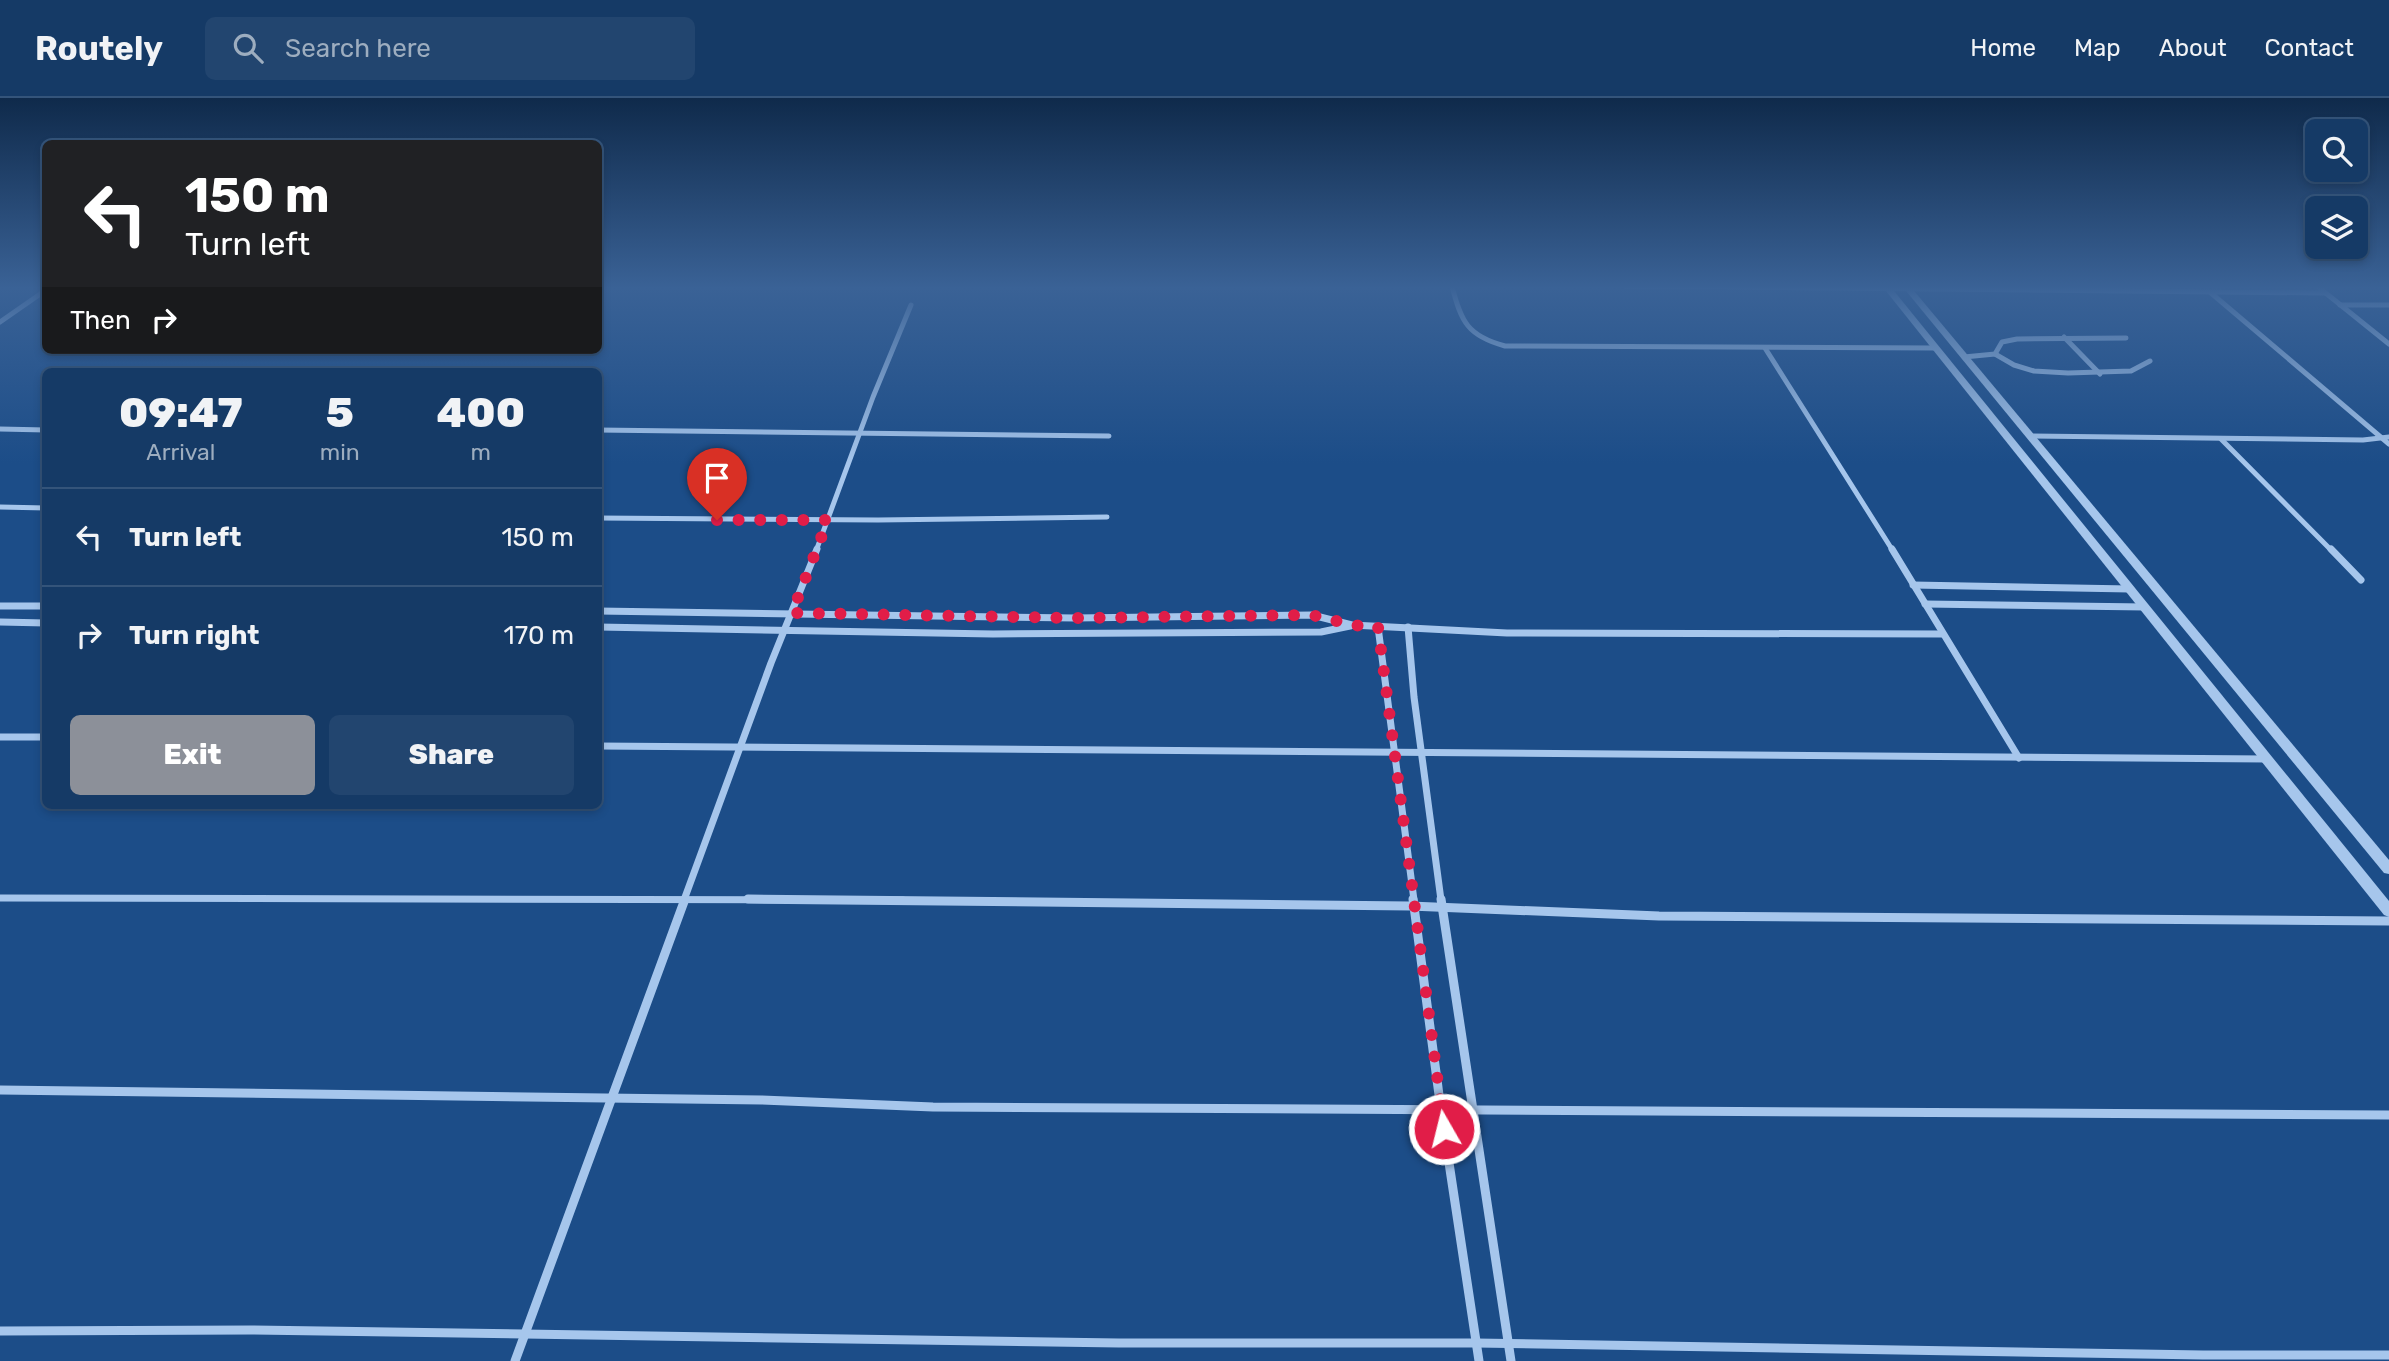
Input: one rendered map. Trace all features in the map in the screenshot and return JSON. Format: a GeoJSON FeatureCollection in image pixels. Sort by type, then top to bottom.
{"type":"FeatureCollection","features":[{"type":"Feature","properties":{"kind":"street"},"geometry":{"type":"LineString","coordinates":[[515,1361],[740,748],[895,345]]}},
{"type":"Feature","properties":{"kind":"street"},"geometry":{"type":"LineString","coordinates":[[1499,345],[1936,348]]}},
{"type":"Feature","properties":{"kind":"street"},"geometry":{"type":"LineString","coordinates":[[1934,345],[2389,911]]}},
{"type":"Feature","properties":{"kind":"street"},"geometry":{"type":"LineString","coordinates":[[1954,345],[2385,858],[2389,869]]}},
{"type":"Feature","properties":{"kind":"street"},"geometry":{"type":"LineString","coordinates":[[1995,354],[2000,345]]}},
{"type":"Feature","properties":{"kind":"street"},"geometry":{"type":"LineString","coordinates":[[2072,345],[2100,374]]}},
{"type":"Feature","properties":{"kind":"street"},"geometry":{"type":"LineString","coordinates":[[2272,345],[2389,444]]}},
{"type":"Feature","properties":{"kind":"street"},"geometry":{"type":"LineString","coordinates":[[1765,348],[2019,758]]}},
{"type":"Feature","properties":{"kind":"street"},"geometry":{"type":"LineString","coordinates":[[1964,357],[1995,354],[2014,365],[2034,371],[2100,374],[2131,371],[2150,361]]}},
{"type":"Feature","properties":{"kind":"street"},"geometry":{"type":"LineString","coordinates":[[0,429],[42,430]]}},
{"type":"Feature","properties":{"kind":"street"},"geometry":{"type":"LineString","coordinates":[[602,430],[1109,436]]}},
{"type":"Feature","properties":{"kind":"street"},"geometry":{"type":"LineString","coordinates":[[2030,436],[2221,439],[2389,437]]}},
{"type":"Feature","properties":{"kind":"street"},"geometry":{"type":"LineString","coordinates":[[2221,439],[2361,580]]}},
{"type":"Feature","properties":{"kind":"street"},"geometry":{"type":"LineString","coordinates":[[0,507],[42,508]]}},
{"type":"Feature","properties":{"kind":"street"},"geometry":{"type":"LineString","coordinates":[[602,519],[1107,517]]}},
{"type":"Feature","properties":{"kind":"street"},"geometry":{"type":"LineString","coordinates":[[1913,585],[2130,589]]}},
{"type":"Feature","properties":{"kind":"street"},"geometry":{"type":"LineString","coordinates":[[1925,604],[2145,607]]}},
{"type":"Feature","properties":{"kind":"street"},"geometry":{"type":"LineString","coordinates":[[0,606],[42,606]]}},
{"type":"Feature","properties":{"kind":"street"},"geometry":{"type":"LineString","coordinates":[[602,611],[1075,618],[1312,615],[1352,625],[1533,633],[1942,634]]}},
{"type":"Feature","properties":{"kind":"street"},"geometry":{"type":"LineString","coordinates":[[0,622],[42,623]]}},
{"type":"Feature","properties":{"kind":"street"},"geometry":{"type":"LineString","coordinates":[[602,627],[993,634],[1321,632],[1352,625]]}},
{"type":"Feature","properties":{"kind":"street"},"geometry":{"type":"LineString","coordinates":[[1378,627],[1441,1110],[1479,1361]]}},
{"type":"Feature","properties":{"kind":"street"},"geometry":{"type":"LineString","coordinates":[[1408,627],[1421,752],[1442,907],[1511,1361]]}},
{"type":"Feature","properties":{"kind":"street"},"geometry":{"type":"LineString","coordinates":[[0,737],[42,737]]}},
{"type":"Feature","properties":{"kind":"street"},"geometry":{"type":"LineString","coordinates":[[602,746],[2267,758]]}},
{"type":"Feature","properties":{"kind":"street"},"geometry":{"type":"LineString","coordinates":[[0,898],[685,898],[1442,907],[1659,916],[1941,920],[2389,920]]}},
{"type":"Feature","properties":{"kind":"street"},"geometry":{"type":"LineString","coordinates":[[0,1090],[762,1100],[933,1107],[2389,1115]]}},
{"type":"Feature","properties":{"kind":"street"},"geometry":{"type":"LineString","coordinates":[[0,1331],[252,1330],[1119,1343],[1508,1343],[2176,1355],[2389,1355]]}},
{"type":"Feature","properties":{"kind":"route"},"geometry":{"type":"LineString","coordinates":[[717,520],[828,520],[792,613],[1075,618],[1312,615],[1352,625],[1378,627],[1444,1129]]}}]}
